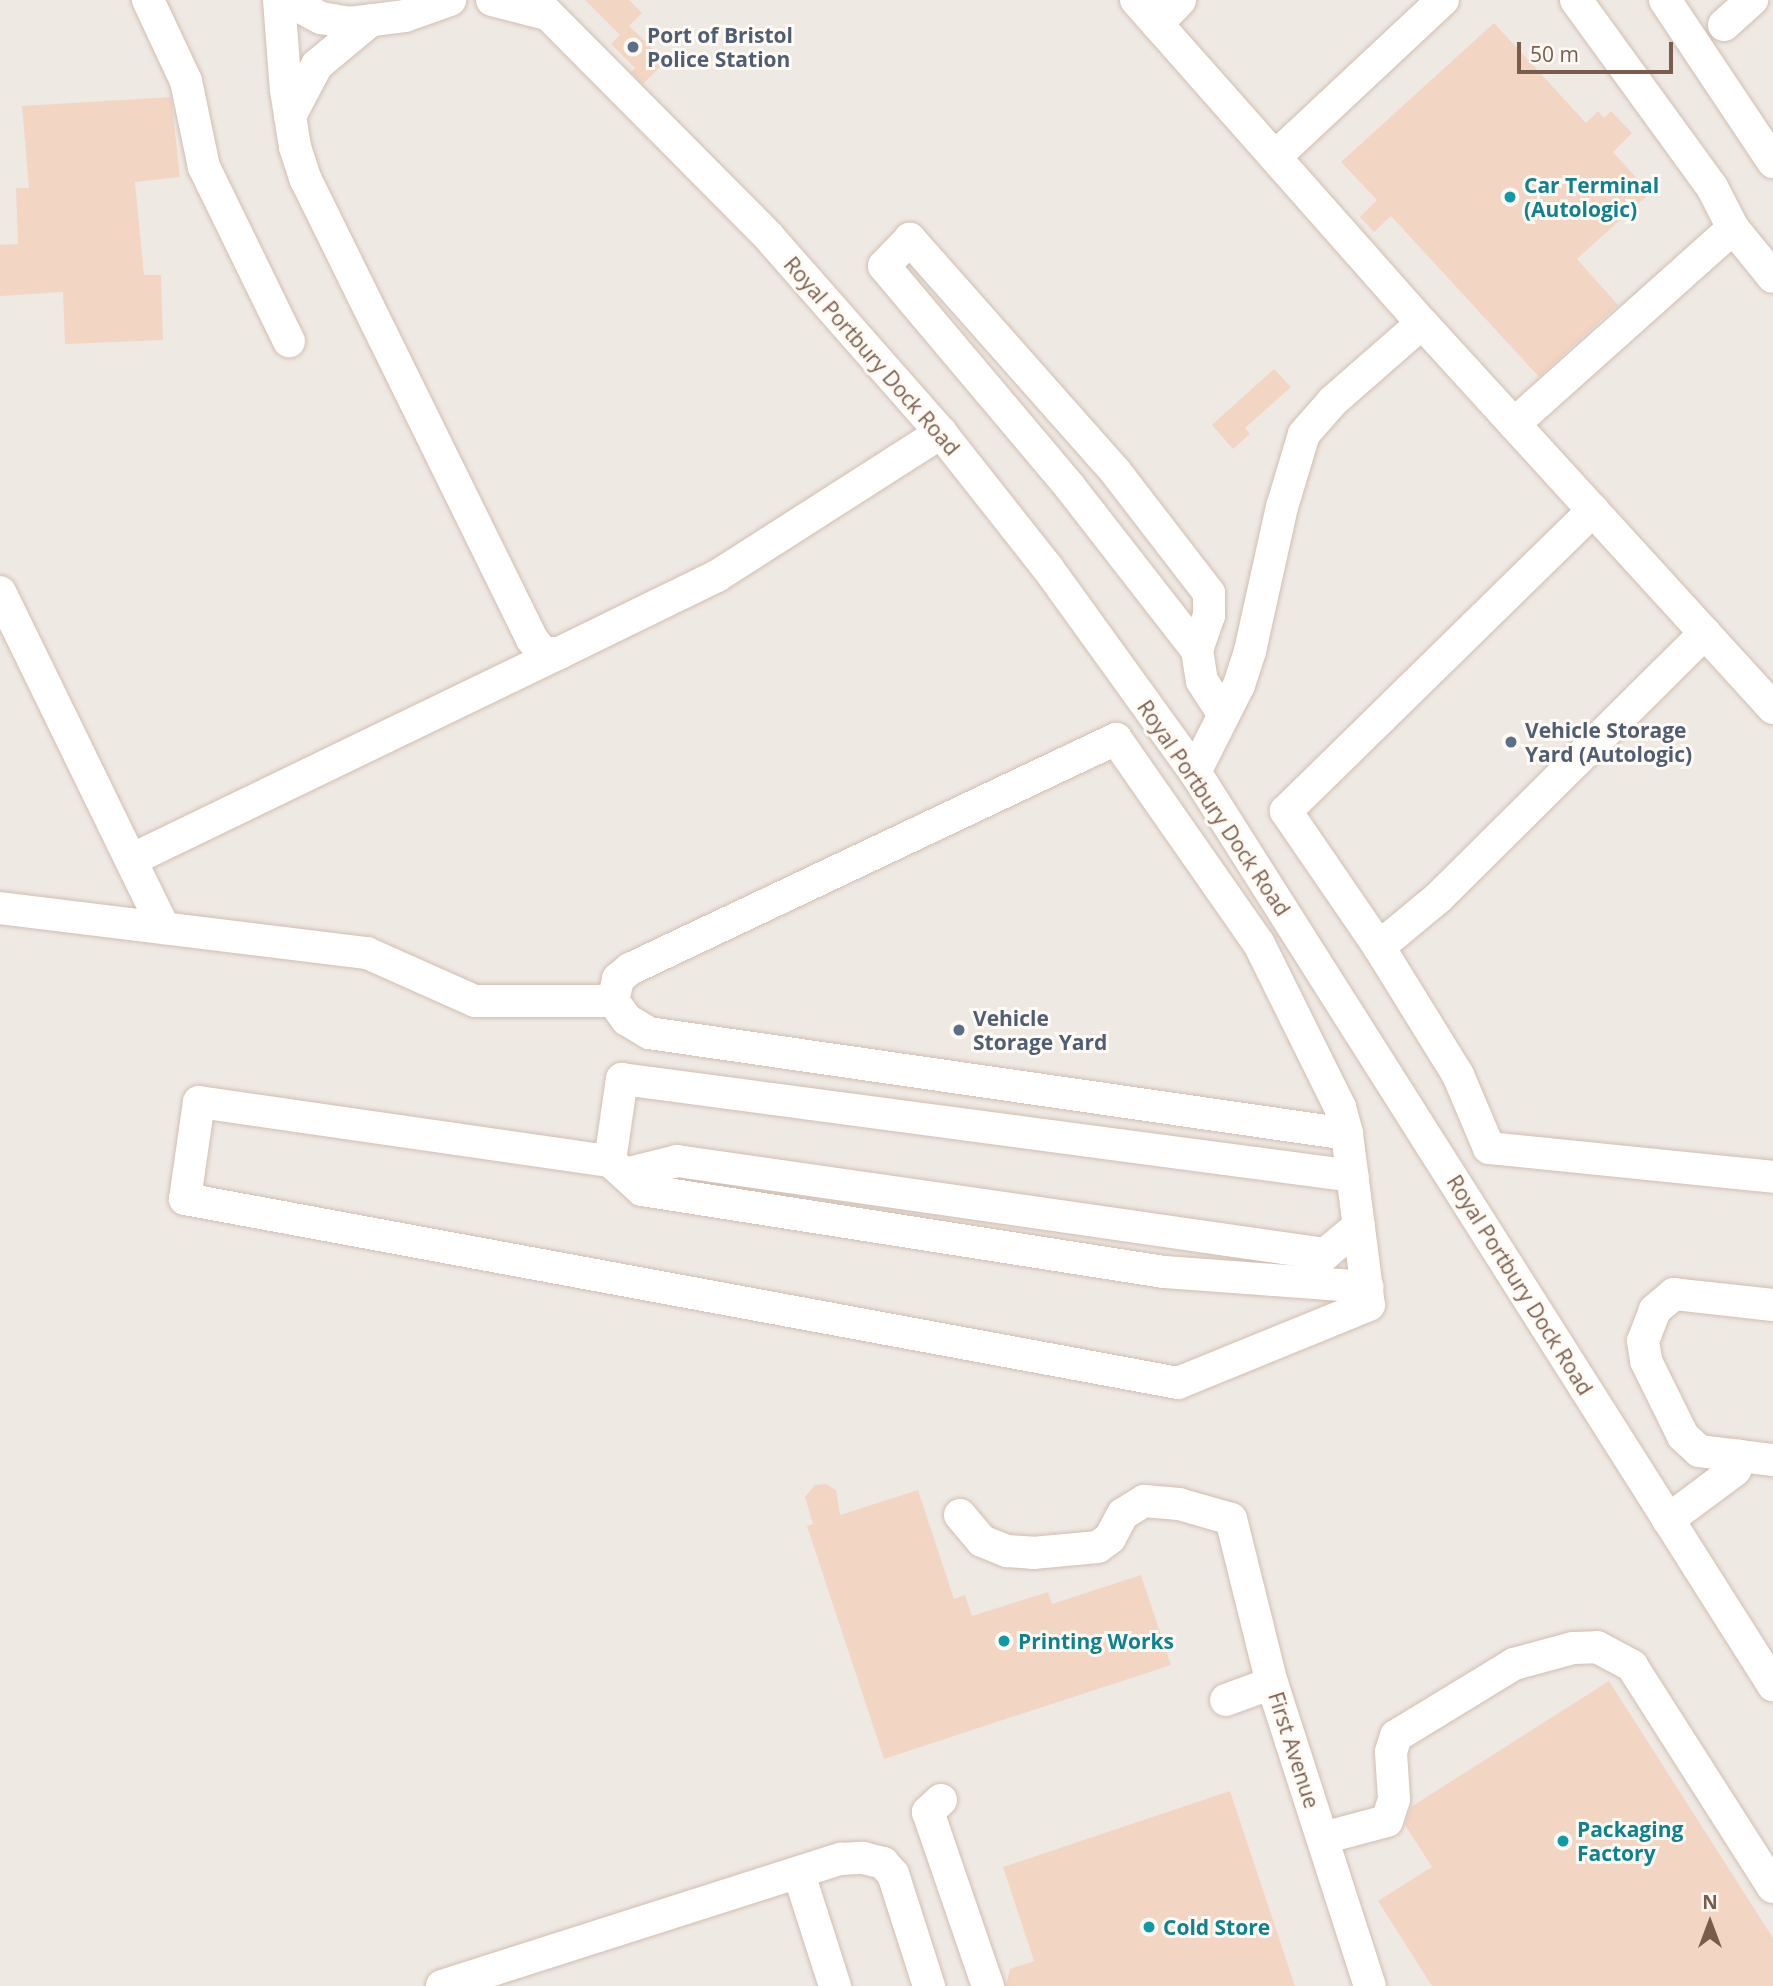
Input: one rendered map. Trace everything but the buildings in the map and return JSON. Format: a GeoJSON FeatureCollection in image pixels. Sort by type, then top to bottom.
{"type":"FeatureCollection","features":[{"type":"Feature","properties":{"kind":"street"},"geometry":{"type":"LineString","coordinates":[[148,0],[186,81],[204,167],[289,341]]}},
{"type":"Feature","properties":{"kind":"street"},"geometry":{"type":"LineString","coordinates":[[279,0],[290,116],[306,180],[532,639],[543,653],[559,653]]}},
{"type":"Feature","properties":{"kind":"street"},"geometry":{"type":"LineString","coordinates":[[287,0],[321,18],[371,20],[453,1]]}},
{"type":"Feature","properties":{"kind":"street"},"geometry":{"type":"LineString","coordinates":[[492,0],[540,7]]}},
{"type":"Feature","properties":{"kind":"street"},"geometry":{"type":"LineString","coordinates":[[1136,0],[1422,323],[1773,708]]}},
{"type":"Feature","properties":{"kind":"street"},"geometry":{"type":"LineString","coordinates":[[1157,24],[1180,0]]}},
{"type":"Feature","properties":{"kind":"street"},"geometry":{"type":"LineString","coordinates":[[1275,157],[1443,0]]}},
{"type":"Feature","properties":{"kind":"street"},"geometry":{"type":"LineString","coordinates":[[1576,0],[1712,187],[1733,228],[1773,276]]}},
{"type":"Feature","properties":{"kind":"street"},"geometry":{"type":"LineString","coordinates":[[1665,0],[1773,162]]}},
{"type":"Feature","properties":{"kind":"street"},"geometry":{"type":"LineString","coordinates":[[1724,25],[1752,0]]}},
{"type":"Feature","properties":{"kind":"street","name":"Royal Portbury Dock Road"},"geometry":{"type":"LineString","coordinates":[[540,7],[769,237],[941,433],[1048,567],[1195,772],[1773,1685]]}},
{"type":"Feature","properties":{"kind":"street"},"geometry":{"type":"LineString","coordinates":[[290,116],[317,65],[371,20]]}},
{"type":"Feature","properties":{"kind":"street"},"geometry":{"type":"LineString","coordinates":[[1514,424],[1733,228]]}},
{"type":"Feature","properties":{"kind":"street"},"geometry":{"type":"LineString","coordinates":[[1197,650],[1070,487],[884,266],[910,239],[1090,442],[1209,593],[1209,616],[1197,650],[1202,681],[1224,715]]}},
{"type":"Feature","properties":{"kind":"street"},"geometry":{"type":"LineString","coordinates":[[1195,772],[1224,715],[1250,651],[1282,507],[1304,434],[1333,401],[1422,323]]}},
{"type":"Feature","properties":{"kind":"street"},"geometry":{"type":"LineString","coordinates":[[131,860],[717,576],[941,433]]}},
{"type":"Feature","properties":{"kind":"street"},"geometry":{"type":"LineString","coordinates":[[1070,487],[1090,442]]}},
{"type":"Feature","properties":{"kind":"street"},"geometry":{"type":"LineString","coordinates":[[1593,510],[1286,811],[1379,947],[1458,1075],[1489,1148],[1773,1177]]}},
{"type":"Feature","properties":{"kind":"street"},"geometry":{"type":"LineString","coordinates":[[0,592],[164,928]]}},
{"type":"Feature","properties":{"kind":"street"},"geometry":{"type":"LineString","coordinates":[[1379,947],[1438,898],[1705,633]]}},
{"type":"Feature","properties":{"kind":"street"},"geometry":{"type":"LineString","coordinates":[[612,1001],[618,979],[630,969],[1116,739],[1259,944],[1340,1107],[1347,1134],[1353,1176],[1369,1305],[1178,1382],[185,1199],[199,1102],[617,1167],[677,1161],[1325,1254],[1359,1226]]}},
{"type":"Feature","properties":{"kind":"street"},"geometry":{"type":"LineString","coordinates":[[0,908],[367,953],[475,1001],[612,1001],[628,1020],[649,1033],[1347,1134]]}},
{"type":"Feature","properties":{"kind":"street"},"geometry":{"type":"LineString","coordinates":[[617,1167],[622,1079],[1353,1176]]}},
{"type":"Feature","properties":{"kind":"street"},"geometry":{"type":"LineString","coordinates":[[617,1167],[642,1190],[1164,1272],[1367,1287]]}},
{"type":"Feature","properties":{"kind":"street"},"geometry":{"type":"LineString","coordinates":[[1773,1305],[1674,1294],[1655,1310],[1643,1341],[1646,1362],[1683,1436],[1699,1451],[1773,1460]]}},
{"type":"Feature","properties":{"kind":"street"},"geometry":{"type":"LineString","coordinates":[[1668,1520],[1700,1500],[1735,1470],[1739,1456]]}},
{"type":"Feature","properties":{"kind":"street","name":"First Avenue"},"geometry":{"type":"LineString","coordinates":[[960,1515],[982,1541],[1007,1551],[1033,1553],[1098,1547],[1110,1538],[1123,1514],[1144,1501],[1179,1504],[1231,1518],[1272,1683],[1370,1986]]}},
{"type":"Feature","properties":{"kind":"street"},"geometry":{"type":"LineString","coordinates":[[1322,1838],[1387,1821],[1394,1798],[1391,1752],[1396,1736],[1514,1664],[1573,1648],[1597,1647],[1632,1666],[1773,1887]]}},
{"type":"Feature","properties":{"kind":"street"},"geometry":{"type":"LineString","coordinates":[[1226,1700],[1272,1683]]}},
{"type":"Feature","properties":{"kind":"street"},"geometry":{"type":"LineString","coordinates":[[942,1800],[928,1812],[988,1986]]}},
{"type":"Feature","properties":{"kind":"street"},"geometry":{"type":"LineString","coordinates":[[442,1986],[841,1859],[883,1863],[893,1874],[929,1986]]}},
{"type":"Feature","properties":{"kind":"street"},"geometry":{"type":"LineString","coordinates":[[799,1874],[835,1986]]}},
{"type":"Feature","properties":{"kind":"shaded area"},"geometry":{"type":"Polygon","coordinates":[[[0,0],[1773,0],[1773,1986],[0,1986],[0,0]]]}},
{"type":"Feature","properties":{"kind":"place","name":"Port of Bristol Police Station"},"geometry":{"type":"Point","coordinates":[633,47]}},
{"type":"Feature","properties":{"kind":"place","name":"Car Terminal (Autologic)"},"geometry":{"type":"Point","coordinates":[1510,197]}},
{"type":"Feature","properties":{"kind":"place","name":"Vehicle Storage Yard (Autologic)"},"geometry":{"type":"Point","coordinates":[1511,742]}},
{"type":"Feature","properties":{"kind":"place","name":"Vehicle Storage Yard"},"geometry":{"type":"Point","coordinates":[959,1030]}},
{"type":"Feature","properties":{"kind":"place","name":"Printing Works"},"geometry":{"type":"Point","coordinates":[1004,1641]}},
{"type":"Feature","properties":{"kind":"place","name":"Packaging Factory"},"geometry":{"type":"Point","coordinates":[1563,1841]}},
{"type":"Feature","properties":{"kind":"place","name":"Cold Store"},"geometry":{"type":"Point","coordinates":[1149,1927]}}]}
